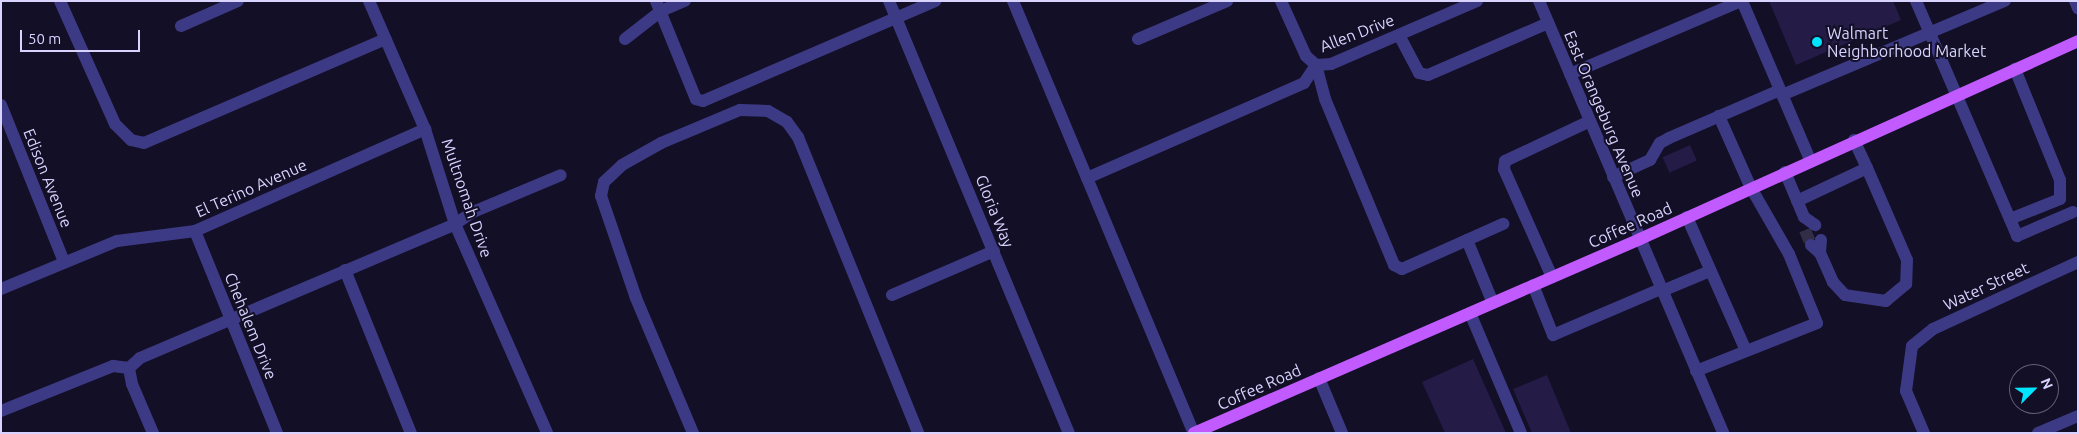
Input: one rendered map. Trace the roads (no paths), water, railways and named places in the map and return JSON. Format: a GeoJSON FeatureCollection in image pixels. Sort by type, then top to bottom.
{"type":"FeatureCollection","features":[{"type":"Feature","properties":{"kind":"main road","name":"Coffee Road"},"geometry":{"type":"LineString","coordinates":[[1199,432],[1640,239],[1854,140],[2078,41]]}},
{"type":"Feature","properties":{"kind":"street"},"geometry":{"type":"LineString","coordinates":[[60,1],[115,124],[131,140],[144,143],[386,40]]}},
{"type":"Feature","properties":{"kind":"street"},"geometry":{"type":"LineString","coordinates":[[181,26],[238,1]]}},
{"type":"Feature","properties":{"kind":"street","name":"Multnomah Drive"},"geometry":{"type":"LineString","coordinates":[[369,1],[425,129],[455,224],[546,433]]}},
{"type":"Feature","properties":{"kind":"street"},"geometry":{"type":"LineString","coordinates":[[625,39],[659,6],[685,1]]}},
{"type":"Feature","properties":{"kind":"street","name":"Gloria Way"},"geometry":{"type":"LineString","coordinates":[[889,1],[1069,433]]}},
{"type":"Feature","properties":{"kind":"street"},"geometry":{"type":"LineString","coordinates":[[659,6],[696,99],[703,101],[935,1]]}},
{"type":"Feature","properties":{"kind":"street"},"geometry":{"type":"LineString","coordinates":[[1013,1],[1087,178],[1199,432]]}},
{"type":"Feature","properties":{"kind":"street"},"geometry":{"type":"LineString","coordinates":[[1138,39],[1227,1]]}},
{"type":"Feature","properties":{"kind":"street","name":"Allen Drive"},"geometry":{"type":"LineString","coordinates":[[1281,1],[1306,56],[1316,65],[1330,64],[1477,1]]}},
{"type":"Feature","properties":{"kind":"street","name":"East Orangeburg Avenue"},"geometry":{"type":"LineString","coordinates":[[1539,1],[1723,433]]}},
{"type":"Feature","properties":{"kind":"street"},"geometry":{"type":"LineString","coordinates":[[1570,74],[1741,1],[1810,160]]}},
{"type":"Feature","properties":{"kind":"street"},"geometry":{"type":"LineString","coordinates":[[1916,1],[2017,236],[2073,212]]}},
{"type":"Feature","properties":{"kind":"street"},"geometry":{"type":"LineString","coordinates":[[1613,177],[1650,160],[1660,144],[1669,138],[2005,1]]}},
{"type":"Feature","properties":{"kind":"street"},"geometry":{"type":"LineString","coordinates":[[2075,1],[2078,8]]}},
{"type":"Feature","properties":{"kind":"street"},"geometry":{"type":"LineString","coordinates":[[1399,35],[1419,73],[1428,75],[1548,23]]}},
{"type":"Feature","properties":{"kind":"street"},"geometry":{"type":"LineString","coordinates":[[1087,178],[1304,83],[1316,65]]}},
{"type":"Feature","properties":{"kind":"street"},"geometry":{"type":"LineString","coordinates":[[1316,65],[1325,99],[1394,265],[1402,269],[1503,224]]}},
{"type":"Feature","properties":{"kind":"street"},"geometry":{"type":"LineString","coordinates":[[2010,219],[2060,199],[2060,180],[2014,69]]}},
{"type":"Feature","properties":{"kind":"street","name":"Edison Avenue"},"geometry":{"type":"LineString","coordinates":[[1,105],[64,262]]}},
{"type":"Feature","properties":{"kind":"street"},"geometry":{"type":"LineString","coordinates":[[693,433],[636,298],[601,196],[604,182],[622,165],[661,144],[740,110],[768,111],[787,122],[798,136],[918,433]]}},
{"type":"Feature","properties":{"kind":"street"},"geometry":{"type":"LineString","coordinates":[[1696,371],[1817,323],[1789,254],[1751,188],[1719,116]]}},
{"type":"Feature","properties":{"kind":"street"},"geometry":{"type":"LineString","coordinates":[[1552,278],[1504,169],[1505,161],[1590,121]]}},
{"type":"Feature","properties":{"kind":"street","name":"El Terino Avenue"},"geometry":{"type":"LineString","coordinates":[[1,289],[117,241],[195,231],[425,129]]}},
{"type":"Feature","properties":{"kind":"street"},"geometry":{"type":"LineString","coordinates":[[1818,246],[1833,282],[1846,295],[1886,301],[1906,284],[1907,260],[1854,140]]}},
{"type":"Feature","properties":{"kind":"street"},"geometry":{"type":"LineString","coordinates":[[1797,201],[1867,168]]}},
{"type":"Feature","properties":{"kind":"street"},"geometry":{"type":"LineString","coordinates":[[1785,172],[1808,224]]}},
{"type":"Feature","properties":{"kind":"street"},"geometry":{"type":"LineString","coordinates":[[1,411],[113,366],[129,368],[140,358],[455,224],[473,212],[561,175]]}},
{"type":"Feature","properties":{"kind":"street"},"geometry":{"type":"LineString","coordinates":[[1687,217],[1746,351]]}},
{"type":"Feature","properties":{"kind":"street","name":"Chehalem Drive"},"geometry":{"type":"LineString","coordinates":[[195,231],[277,433]]}},
{"type":"Feature","properties":{"kind":"street"},"geometry":{"type":"LineString","coordinates":[[1467,240],[1493,303]]}},
{"type":"Feature","properties":{"kind":"street"},"geometry":{"type":"LineString","coordinates":[[892,295],[994,251]]}},
{"type":"Feature","properties":{"kind":"street","name":"Water Street"},"geometry":{"type":"LineString","coordinates":[[1924,433],[1906,390],[1912,346],[1932,329],[2078,262]]}},
{"type":"Feature","properties":{"kind":"street"},"geometry":{"type":"LineString","coordinates":[[345,270],[411,433]]}},
{"type":"Feature","properties":{"kind":"street"},"geometry":{"type":"LineString","coordinates":[[1533,285],[1553,334],[1710,271]]}},
{"type":"Feature","properties":{"kind":"street"},"geometry":{"type":"LineString","coordinates":[[1470,313],[1521,433]]}},
{"type":"Feature","properties":{"kind":"street"},"geometry":{"type":"LineString","coordinates":[[129,368],[132,384],[153,433]]}},
{"type":"Feature","properties":{"kind":"street"},"geometry":{"type":"LineString","coordinates":[[1319,378],[1342,433]]}},
{"type":"Feature","properties":{"kind":"street"},"geometry":{"type":"LineString","coordinates":[[2038,433],[2078,416]]}},
{"type":"Feature","properties":{"kind":"tunnel"},"geometry":{"type":"LineString","coordinates":[[1805,230],[1811,245]]}},
{"type":"Feature","properties":{"kind":"place","name":"Walmart Neighborhood Market"},"geometry":{"type":"Point","coordinates":[1817,42]}}]}
